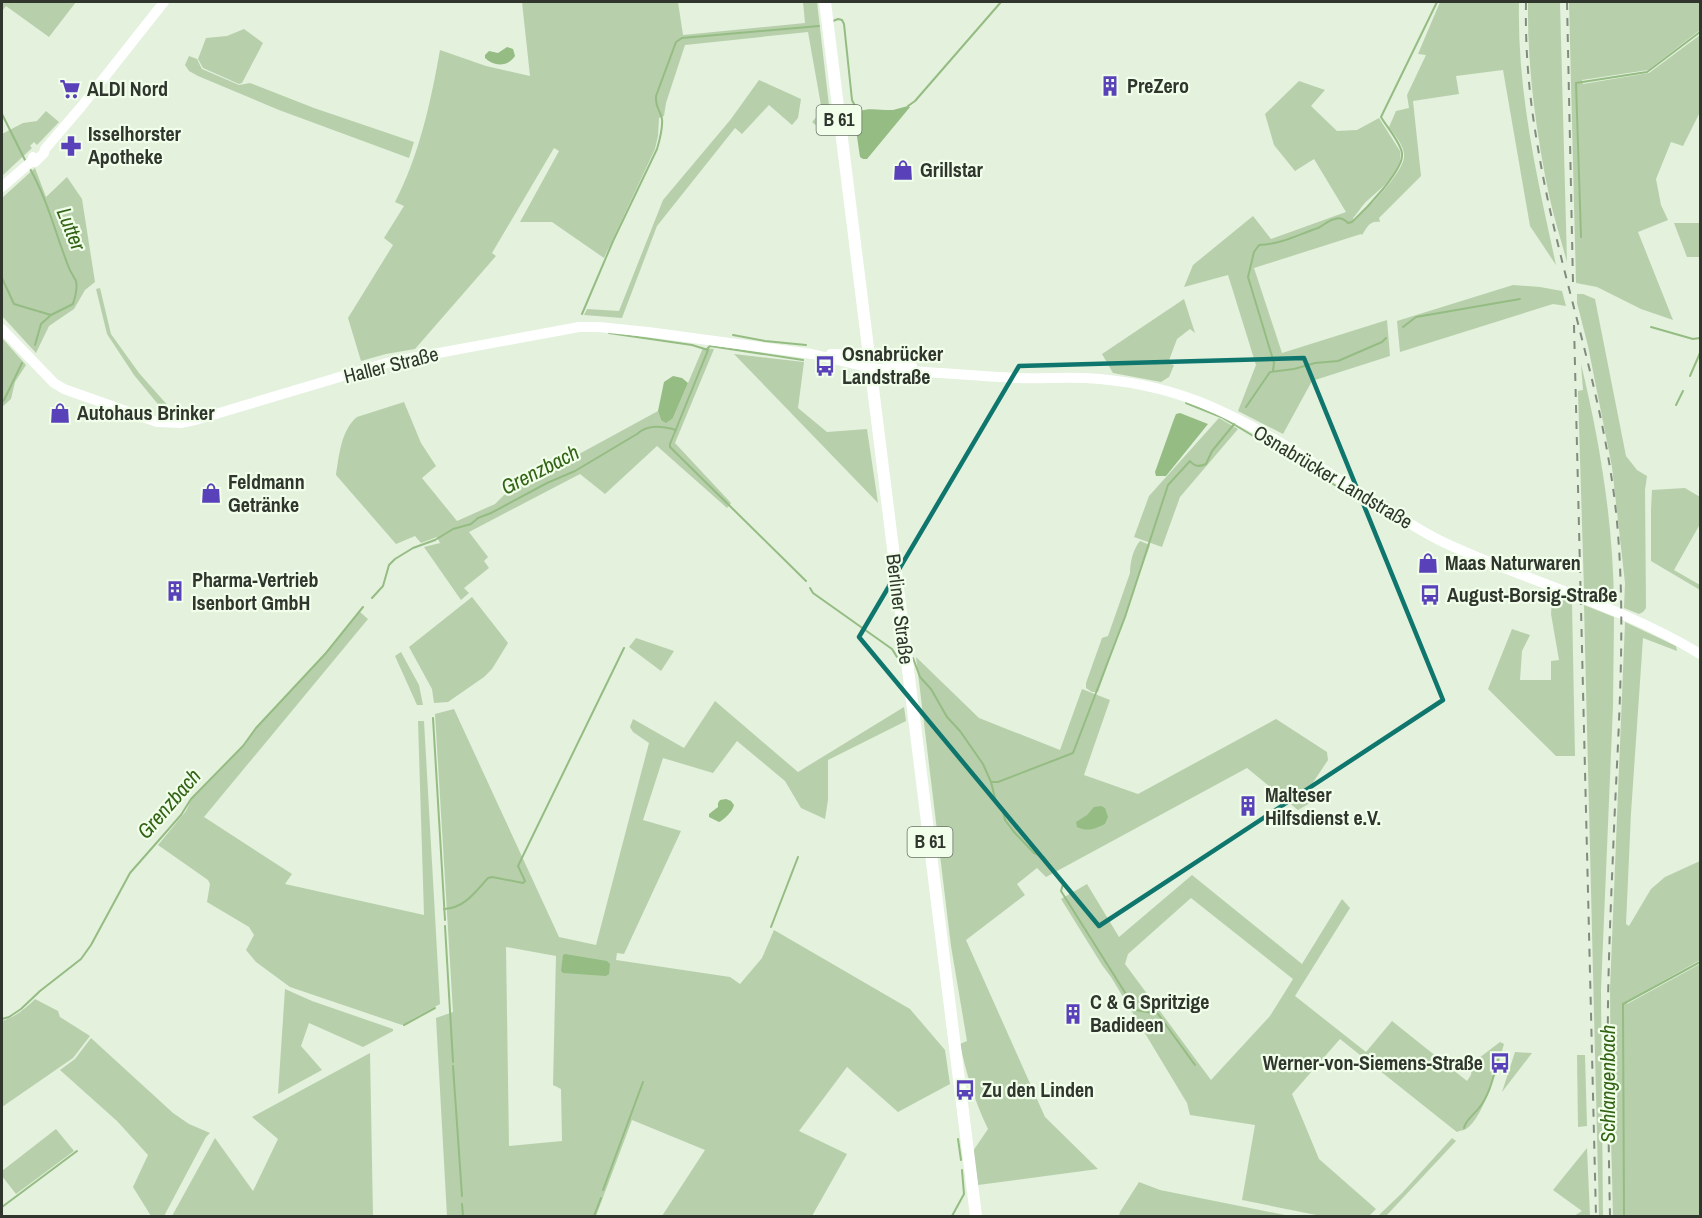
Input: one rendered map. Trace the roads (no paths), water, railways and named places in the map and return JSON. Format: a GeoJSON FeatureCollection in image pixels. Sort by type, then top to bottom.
{"type":"FeatureCollection","features":[{"type":"Feature","properties":{"kind":"main road","name":"Berliner Straße"},"geometry":{"type":"LineString","coordinates":[[825,2],[976,1216]]}},
{"type":"Feature","properties":{"kind":"street"},"geometry":{"type":"LineString","coordinates":[[2,187],[28,165],[41,150],[45,149],[164,2]]}},
{"type":"Feature","properties":{"kind":"street","name":"Haller Straße"},"geometry":{"type":"LineString","coordinates":[[2,329],[54,382],[64,389],[149,420],[174,424],[199,419],[390,362],[579,327],[648,332],[812,354],[871,368]]}},
{"type":"Feature","properties":{"kind":"street","name":"Haller Straße"},"geometry":{"type":"LineString","coordinates":[[812,354],[869,355]]}},
{"type":"Feature","properties":{"kind":"street","name":"Osnabrücker Landstraße"},"geometry":{"type":"LineString","coordinates":[[869,355],[947,374]]}},
{"type":"Feature","properties":{"kind":"street","name":"Osnabrücker Landstraße"},"geometry":{"type":"LineString","coordinates":[[871,368],[1018,378],[1086,378],[1169,392],[1218,410],[1264,434],[1440,540],[1635,619],[1701,654]]}},
{"type":"Feature","properties":{"kind":"waterway"},"geometry":{"type":"LineString","coordinates":[[908,106],[915,101],[1001,2]]}},
{"type":"Feature","properties":{"kind":"waterway"},"geometry":{"type":"LineString","coordinates":[[1273,371],[1274,363],[1248,277],[1254,252],[1259,245],[1289,239],[1337,218],[1348,223],[1352,222],[1397,170],[1401,161],[1401,150],[1381,117],[1437,2]]}},
{"type":"Feature","properties":{"kind":"waterway"},"geometry":{"type":"LineString","coordinates":[[833,21],[842,20],[844,24],[852,100],[858,112]]}},
{"type":"Feature","properties":{"kind":"waterway"},"geometry":{"type":"LineString","coordinates":[[582,314],[613,241],[657,149],[662,123],[656,96],[676,42],[682,38],[819,26]]}},
{"type":"Feature","properties":{"kind":"waterway"},"geometry":{"type":"LineString","coordinates":[[1581,237],[1576,83],[1647,72],[1700,32]]}},
{"type":"Feature","properties":{"kind":"waterway","name":"Lutter"},"geometry":{"type":"LineString","coordinates":[[2,114],[26,162]]}},
{"type":"Feature","properties":{"kind":"waterway","name":"Lutter"},"geometry":{"type":"LineString","coordinates":[[29,167],[46,204],[77,287],[73,304],[51,315],[41,324],[35,345]]}},
{"type":"Feature","properties":{"kind":"waterway"},"geometry":{"type":"LineString","coordinates":[[2,278],[14,304],[51,315]]}},
{"type":"Feature","properties":{"kind":"waterway"},"geometry":{"type":"LineString","coordinates":[[1403,327],[1416,317],[1520,299]]}},
{"type":"Feature","properties":{"kind":"waterway"},"geometry":{"type":"LineString","coordinates":[[1651,327],[1693,339],[1700,338]]}},
{"type":"Feature","properties":{"kind":"waterway"},"geometry":{"type":"LineString","coordinates":[[609,333],[692,345],[708,350],[670,447],[806,581]]}},
{"type":"Feature","properties":{"kind":"waterway"},"geometry":{"type":"LineString","coordinates":[[733,335],[806,345]]}},
{"type":"Feature","properties":{"kind":"waterway"},"geometry":{"type":"LineString","coordinates":[[1246,407],[1270,372],[1338,361],[1382,342],[1386,338]]}},
{"type":"Feature","properties":{"kind":"waterway"},"geometry":{"type":"LineString","coordinates":[[707,349],[710,346],[803,360]]}},
{"type":"Feature","properties":{"kind":"waterway"},"geometry":{"type":"LineString","coordinates":[[1690,376],[1700,353]]}},
{"type":"Feature","properties":{"kind":"waterway","name":"Lutter"},"geometry":{"type":"LineString","coordinates":[[2,402],[22,363]]}},
{"type":"Feature","properties":{"kind":"waterway"},"geometry":{"type":"LineString","coordinates":[[1676,405],[1683,391]]}},
{"type":"Feature","properties":{"kind":"waterway"},"geometry":{"type":"LineString","coordinates":[[1186,403],[1221,417],[1338,487]]}},
{"type":"Feature","properties":{"kind":"waterway"},"geometry":{"type":"LineString","coordinates":[[991,782],[998,782],[1073,753],[1125,617],[1168,485],[1190,461],[1197,466],[1206,464],[1212,451],[1235,423]]}},
{"type":"Feature","properties":{"kind":"waterway","name":"Grenzbach"},"geometry":{"type":"LineString","coordinates":[[372,598],[383,586],[389,565],[413,548],[435,540],[453,529],[471,524],[478,518],[575,471],[650,427],[676,430]]}},
{"type":"Feature","properties":{"kind":"waterway"},"geometry":{"type":"LineString","coordinates":[[810,588],[813,593],[892,649],[897,657]]}},
{"type":"Feature","properties":{"kind":"waterway","name":"Grenzbach"},"geometry":{"type":"LineString","coordinates":[[2,1019],[21,1009],[81,959],[130,873],[181,815],[191,799],[243,746],[256,728],[326,653],[363,607]]}},
{"type":"Feature","properties":{"kind":"waterway"},"geometry":{"type":"LineString","coordinates":[[444,909],[464,902],[488,878],[523,883],[525,881],[518,866],[624,648]]}},
{"type":"Feature","properties":{"kind":"waterway"},"geometry":{"type":"LineString","coordinates":[[913,658],[920,677],[931,689],[947,717],[960,731],[983,764],[1005,820],[1034,853],[1044,857],[1053,870]]}},
{"type":"Feature","properties":{"kind":"waterway"},"geometry":{"type":"LineString","coordinates":[[433,718],[445,920]]}},
{"type":"Feature","properties":{"kind":"waterway"},"geometry":{"type":"LineString","coordinates":[[771,927],[798,857]]}},
{"type":"Feature","properties":{"kind":"waterway"},"geometry":{"type":"LineString","coordinates":[[1063,884],[1061,891],[1136,1010],[1158,1014],[1195,1065]]}},
{"type":"Feature","properties":{"kind":"waterway"},"geometry":{"type":"LineString","coordinates":[[445,926],[453,1062]]}},
{"type":"Feature","properties":{"kind":"waterway","name":"Schlangenbach"},"geometry":{"type":"LineString","coordinates":[[1624,1216],[1623,1004],[1700,962]]}},
{"type":"Feature","properties":{"kind":"waterway"},"geometry":{"type":"LineString","coordinates":[[404,1025],[435,1008]]}},
{"type":"Feature","properties":{"kind":"waterway"},"geometry":{"type":"LineString","coordinates":[[1464,1128],[1466,1122],[1486,1097],[1499,1057]]}},
{"type":"Feature","properties":{"kind":"waterway"},"geometry":{"type":"LineString","coordinates":[[453,1066],[462,1196]]}},
{"type":"Feature","properties":{"kind":"waterway"},"geometry":{"type":"LineString","coordinates":[[603,1190],[643,1082]]}},
{"type":"Feature","properties":{"kind":"waterway"},"geometry":{"type":"LineString","coordinates":[[958,1139],[961,1160]]}},
{"type":"Feature","properties":{"kind":"waterway"},"geometry":{"type":"LineString","coordinates":[[2,1207],[77,1151]]}},
{"type":"Feature","properties":{"kind":"waterway"},"geometry":{"type":"LineString","coordinates":[[952,1216],[964,1194],[962,1170]]}},
{"type":"Feature","properties":{"kind":"waterway"},"geometry":{"type":"LineString","coordinates":[[594,1216],[601,1198]]}},
{"type":"Feature","properties":{"kind":"waterway"},"geometry":{"type":"LineString","coordinates":[[462,1204],[463,1216]]}},
{"type":"Feature","properties":{"kind":"railway"},"geometry":{"type":"LineString","coordinates":[[1526,2],[1528,72],[1537,142],[1556,237],[1602,426],[1611,474],[1620,563],[1620,688],[1608,1011],[1610,1216]]}},
{"type":"Feature","properties":{"kind":"railway"},"geometry":{"type":"LineString","coordinates":[[1567,2],[1573,283]]}},
{"type":"Feature","properties":{"kind":"railway"},"geometry":{"type":"LineString","coordinates":[[1574,325],[1596,1216]]}},
{"type":"Feature","properties":{"kind":"place","name":"PreZero"},"geometry":{"type":"Point","coordinates":[1110,86]}},
{"type":"Feature","properties":{"kind":"place","name":"ALDI Nord"},"geometry":{"type":"Point","coordinates":[70,89]}},
{"type":"Feature","properties":{"kind":"place","name":"Isselhorster Apotheke"},"geometry":{"type":"Point","coordinates":[71,146]}},
{"type":"Feature","properties":{"kind":"place","name":"Grillstar"},"geometry":{"type":"Point","coordinates":[903,170]}},
{"type":"Feature","properties":{"kind":"place","name":"Osnabrücker Landstraße"},"geometry":{"type":"Point","coordinates":[825,366]}},
{"type":"Feature","properties":{"kind":"place","name":"Autohaus Brinker"},"geometry":{"type":"Point","coordinates":[60,413]}},
{"type":"Feature","properties":{"kind":"place","name":"Feldmann Getränke"},"geometry":{"type":"Point","coordinates":[211,493]}},
{"type":"Feature","properties":{"kind":"place","name":"Maas Naturwaren"},"geometry":{"type":"Point","coordinates":[1428,563]}},
{"type":"Feature","properties":{"kind":"place","name":"Pharma-Vertrieb Isenbort GmbH"},"geometry":{"type":"Point","coordinates":[175,591]}},
{"type":"Feature","properties":{"kind":"place","name":"August-Borsig-Straße"},"geometry":{"type":"Point","coordinates":[1430,595]}},
{"type":"Feature","properties":{"kind":"place","name":"Malteser Hilfsdienst e.V."},"geometry":{"type":"Point","coordinates":[1248,806]}},
{"type":"Feature","properties":{"kind":"place","name":"C & G Spritzige Badideen"},"geometry":{"type":"Point","coordinates":[1073,1014]}},
{"type":"Feature","properties":{"kind":"place","name":"Werner-von-Siemens-Straße"},"geometry":{"type":"Point","coordinates":[1500,1063]}},
{"type":"Feature","properties":{"kind":"place","name":"Zu den Linden"},"geometry":{"type":"Point","coordinates":[965,1090]}}]}
